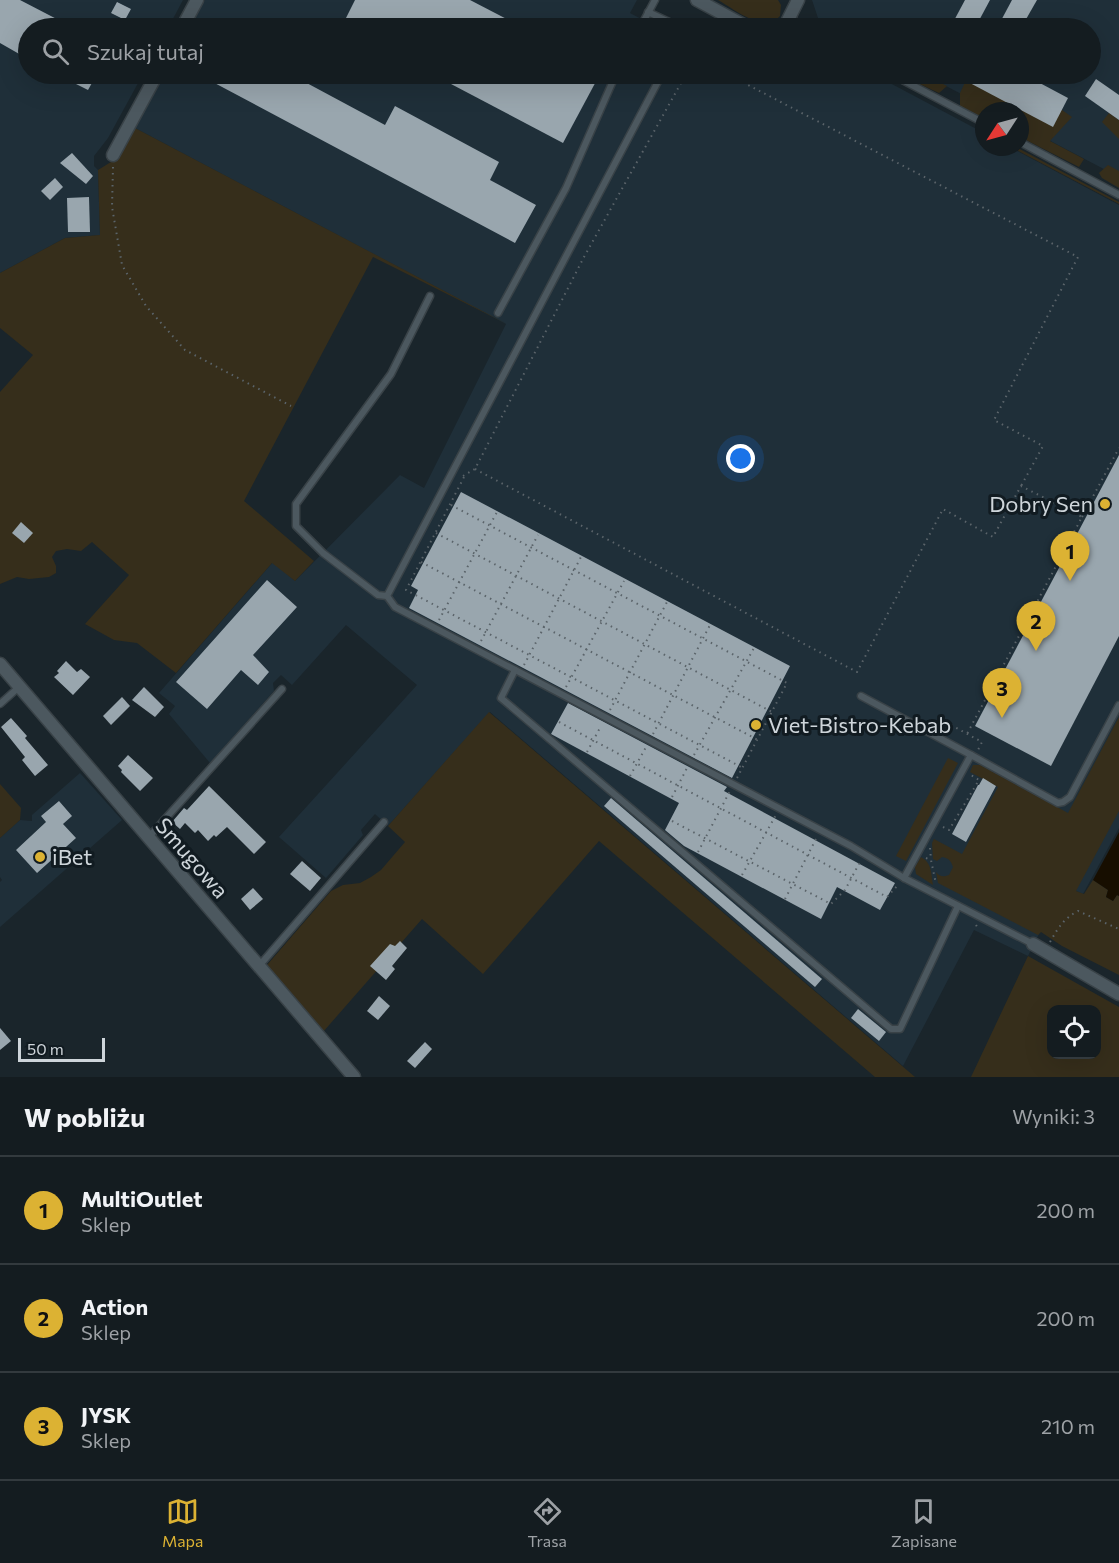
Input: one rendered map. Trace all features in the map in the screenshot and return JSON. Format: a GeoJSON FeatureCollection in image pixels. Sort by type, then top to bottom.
{"type":"FeatureCollection","features":[{"type":"Feature","properties":{"kind":"street"},"geometry":{"type":"LineString","coordinates":[[187,18],[197,0]]}},
{"type":"Feature","properties":{"kind":"street"},"geometry":{"type":"LineString","coordinates":[[697,0],[730,18]]}},
{"type":"Feature","properties":{"kind":"street"},"geometry":{"type":"LineString","coordinates":[[788,18],[796,1]]}},
{"type":"Feature","properties":{"kind":"street"},"geometry":{"type":"LineString","coordinates":[[113,155],[152,84]]}},
{"type":"Feature","properties":{"kind":"street","name":"Smugowa"},"geometry":{"type":"LineString","coordinates":[[0,664],[354,1077]]}},
{"type":"Feature","properties":{"kind":"street"},"geometry":{"type":"LineString","coordinates":[[1039,942],[1119,993]]}},
{"type":"Feature","properties":{"kind":"lane"},"geometry":{"type":"LineString","coordinates":[[645,18],[655,0]]}},
{"type":"Feature","properties":{"kind":"lane"},"geometry":{"type":"LineString","coordinates":[[648,12],[661,18]]}},
{"type":"Feature","properties":{"kind":"lane"},"geometry":{"type":"LineString","coordinates":[[498,313],[566,188],[612,84]]}},
{"type":"Feature","properties":{"kind":"lane"},"geometry":{"type":"LineString","coordinates":[[387,596],[657,84]]}},
{"type":"Feature","properties":{"kind":"lane"},"geometry":{"type":"LineString","coordinates":[[910,84],[975,118]]}},
{"type":"Feature","properties":{"kind":"lane"},"geometry":{"type":"LineString","coordinates":[[1029,147],[1119,195]]}},
{"type":"Feature","properties":{"kind":"lane"},"geometry":{"type":"LineString","coordinates":[[430,296],[392,374],[296,504],[296,526],[323,553],[378,595],[387,596],[395,607],[821,831],[904,878],[958,906],[1039,942]]}},
{"type":"Feature","properties":{"kind":"lane"},"geometry":{"type":"LineString","coordinates":[[515,670],[501,698],[891,1029],[900,1029],[958,906]]}},
{"type":"Feature","properties":{"kind":"lane"},"geometry":{"type":"LineString","coordinates":[[0,704],[19,687]]}},
{"type":"Feature","properties":{"kind":"lane"},"geometry":{"type":"LineString","coordinates":[[148,838],[282,689]]}},
{"type":"Feature","properties":{"kind":"lane"},"geometry":{"type":"LineString","coordinates":[[861,696],[1058,803],[1070,797],[1119,705]]}},
{"type":"Feature","properties":{"kind":"lane"},"geometry":{"type":"LineString","coordinates":[[904,878],[971,754]]}},
{"type":"Feature","properties":{"kind":"lane"},"geometry":{"type":"LineString","coordinates":[[258,966],[384,822]]}},
{"type":"Feature","properties":{"kind":"path"},"geometry":{"type":"LineString","coordinates":[[680,84],[584,257],[475,469],[464,477],[406,590],[743,768]]}},
{"type":"Feature","properties":{"kind":"path"},"geometry":{"type":"LineString","coordinates":[[475,469],[857,672],[943,509],[993,537],[1043,446],[994,420],[1078,257],[747,84]]}},
{"type":"Feature","properties":{"kind":"path"},"geometry":{"type":"LineString","coordinates":[[113,155],[112,207],[122,265],[146,306],[185,350],[291,405]]}},
{"type":"Feature","properties":{"kind":"path"},"geometry":{"type":"LineString","coordinates":[[967,734],[1119,448]]}},
{"type":"Feature","properties":{"kind":"path"},"geometry":{"type":"LineString","coordinates":[[449,477],[458,474],[464,477]]}},
{"type":"Feature","properties":{"kind":"path"},"geometry":{"type":"LineString","coordinates":[[1021,486],[1082,517]]}},
{"type":"Feature","properties":{"kind":"path"},"geometry":{"type":"LineString","coordinates":[[451,505],[787,683],[698,852]]}},
{"type":"Feature","properties":{"kind":"path"},"geometry":{"type":"LineString","coordinates":[[435,628],[497,512]]}},
{"type":"Feature","properties":{"kind":"path"},"geometry":{"type":"LineString","coordinates":[[436,533],[772,711]]}},
{"type":"Feature","properties":{"kind":"path"},"geometry":{"type":"LineString","coordinates":[[477,649],[538,536]]}},
{"type":"Feature","properties":{"kind":"path"},"geometry":{"type":"LineString","coordinates":[[531,678],[524,665],[581,557]]}},
{"type":"Feature","properties":{"kind":"path"},"geometry":{"type":"LineString","coordinates":[[421,562],[758,740]]}},
{"type":"Feature","properties":{"kind":"path"},"geometry":{"type":"LineString","coordinates":[[562,695],[624,581]]}},
{"type":"Feature","properties":{"kind":"path"},"geometry":{"type":"LineString","coordinates":[[587,752],[667,602]]}},
{"type":"Feature","properties":{"kind":"path"},"geometry":{"type":"LineString","coordinates":[[630,776],[710,625]]}},
{"type":"Feature","properties":{"kind":"path"},"geometry":{"type":"LineString","coordinates":[[672,797],[754,648]]}},
{"type":"Feature","properties":{"kind":"path"},"geometry":{"type":"LineString","coordinates":[[559,722],[887,897],[904,878]]}},
{"type":"Feature","properties":{"kind":"path"},"geometry":{"type":"LineString","coordinates":[[742,875],[765,832],[780,810]]}},
{"type":"Feature","properties":{"kind":"path"},"geometry":{"type":"LineString","coordinates":[[672,821],[831,904],[845,890],[864,855]]}},
{"type":"Feature","properties":{"kind":"path"},"geometry":{"type":"LineString","coordinates":[[785,899],[821,831]]}},
{"type":"Feature","properties":{"kind":"path"},"geometry":{"type":"LineString","coordinates":[[917,854],[931,861],[935,884],[944,889]]}},
{"type":"Feature","properties":{"kind":"path"},"geometry":{"type":"LineString","coordinates":[[1039,942],[1050,943],[1059,926],[1069,915],[1078,911],[1119,929]]}},
{"type":"Feature","properties":{"kind":"shaded area"},"geometry":{"type":"Polygon","coordinates":[[[0,0],[183,0],[173,18],[18,18],[18,84],[138,84],[108,138],[94,156],[94,166],[98,170],[100,235],[65,238],[0,273],[0,0]]]}},
{"type":"Feature","properties":{"kind":"shaded area"},"geometry":{"type":"Polygon","coordinates":[[[205,0],[637,0],[630,13],[639,18],[195,18],[205,0]]]}},
{"type":"Feature","properties":{"kind":"shaded area"},"geometry":{"type":"Polygon","coordinates":[[[718,0],[778,0],[781,5],[780,16],[777,18],[749,18],[718,0]]]}},
{"type":"Feature","properties":{"kind":"shaded area"},"geometry":{"type":"Polygon","coordinates":[[[812,0],[1119,0],[1119,177],[1029,130],[1029,102],[977,102],[942,84],[1101,84],[1101,18],[818,18],[812,0]]]}},
{"type":"Feature","properties":{"kind":"shaded area"},"geometry":{"type":"Polygon","coordinates":[[[159,84],[892,84],[975,128],[975,156],[1027,156],[1119,205],[1119,828],[1083,894],[1072,889],[1040,932],[1028,956],[974,930],[903,1066],[490,712],[388,826],[375,814],[361,830],[363,835],[326,878],[279,837],[417,685],[346,625],[292,685],[281,675],[273,683],[274,691],[210,763],[169,714],[175,706],[159,693],[273,562],[295,581],[400,475],[424,488],[506,324],[135,128],[159,84]]]}},
{"type":"Feature","properties":{"kind":"shaded area"},"geometry":{"type":"Polygon","coordinates":[[[919,84],[947,86],[939,93],[919,84]]]}},
{"type":"Feature","properties":{"kind":"shaded area"},"geometry":{"type":"Polygon","coordinates":[[[964,84],[978,84],[1062,110],[1072,117],[1050,141],[1084,159],[1079,167],[1029,142],[1029,102],[975,102],[975,114],[960,106],[960,93],[964,84]]]}},
{"type":"Feature","properties":{"kind":"shaded area"},"geometry":{"type":"Polygon","coordinates":[[[1109,113],[1119,120],[1119,139],[1102,122],[1109,113]]]}},
{"type":"Feature","properties":{"kind":"shaded area"},"geometry":{"type":"Polygon","coordinates":[[[135,128],[507,324],[373,257],[244,501],[314,561],[295,581],[272,563],[176,673],[137,643],[114,640],[85,624],[129,575],[92,542],[81,551],[67,549],[56,551],[52,557],[56,573],[49,577],[29,579],[17,577],[0,584],[0,392],[33,355],[0,328],[0,273],[65,238],[100,235],[98,170],[119,157],[135,128]]]}},
{"type":"Feature","properties":{"kind":"shaded area"},"geometry":{"type":"Polygon","coordinates":[[[1029,154],[1119,202],[1119,204],[1028,156],[1029,154]]]}},
{"type":"Feature","properties":{"kind":"shaded area"},"geometry":{"type":"Polygon","coordinates":[[[1108,165],[1119,171],[1119,188],[1102,178],[1099,173],[1108,165]]]}},
{"type":"Feature","properties":{"kind":"shaded area"},"geometry":{"type":"Polygon","coordinates":[[[489,712],[915,1077],[875,1077],[599,841],[483,974],[422,919],[323,1032],[267,965],[331,891],[343,885],[360,883],[381,870],[405,842],[388,826],[489,712]]]}},
{"type":"Feature","properties":{"kind":"shaded area"},"geometry":{"type":"Polygon","coordinates":[[[1119,717],[1119,811],[1076,891],[1084,894],[1093,880],[1108,890],[1106,897],[1113,901],[1117,895],[1119,896],[1119,975],[1062,946],[1041,932],[1038,935],[938,883],[936,872],[940,876],[947,876],[953,867],[946,858],[942,857],[937,861],[933,859],[932,843],[934,839],[962,854],[998,787],[970,772],[973,765],[980,765],[1068,813],[1119,717]]]}},
{"type":"Feature","properties":{"kind":"shaded area"},"geometry":{"type":"Polygon","coordinates":[[[948,758],[958,763],[906,861],[896,856],[948,758]]]}},
{"type":"Feature","properties":{"kind":"shaded area","name":"iBet"},"geometry":{"type":"Polygon","coordinates":[[[80,773],[122,820],[0,927],[0,882],[2,880],[0,877],[0,838],[20,820],[32,821],[32,815],[80,773]]]}},
{"type":"Feature","properties":{"kind":"shaded area"},"geometry":{"type":"Polygon","coordinates":[[[0,784],[21,808],[20,820],[0,838],[0,784]]]}},
{"type":"Feature","properties":{"kind":"shaded area"},"geometry":{"type":"Polygon","coordinates":[[[1119,832],[1119,896],[1117,895],[1113,901],[1106,897],[1108,890],[1093,880],[1119,832]]]}},
{"type":"Feature","properties":{"kind":"shaded area"},"geometry":{"type":"Polygon","coordinates":[[[921,857],[929,865],[933,885],[916,874],[915,867],[921,857]]]}},
{"type":"Feature","properties":{"kind":"shaded area"},"geometry":{"type":"Polygon","coordinates":[[[1028,956],[1119,1007],[1119,1077],[971,1077],[1028,956]]]}},
{"type":"Feature","properties":{"kind":"building"},"geometry":{"type":"Polygon","coordinates":[[[0,0],[20,0],[55,18],[18,18],[18,53],[0,43],[0,0]]]}},
{"type":"Feature","properties":{"kind":"building"},"geometry":{"type":"Polygon","coordinates":[[[355,0],[470,0],[505,18],[346,18],[355,0]]]}},
{"type":"Feature","properties":{"kind":"building"},"geometry":{"type":"Polygon","coordinates":[[[965,0],[990,0],[980,18],[955,18],[965,0]]]}},
{"type":"Feature","properties":{"kind":"building"},"geometry":{"type":"Polygon","coordinates":[[[1012,0],[1037,0],[1027,18],[1002,18],[1012,0]]]}},
{"type":"Feature","properties":{"kind":"building"},"geometry":{"type":"Polygon","coordinates":[[[117,2],[131,9],[126,18],[111,13],[117,2]]]}},
{"type":"Feature","properties":{"kind":"building"},"geometry":{"type":"Polygon","coordinates":[[[1101,82],[1119,95],[1119,120],[1085,96],[1093,84],[1101,82]]]}},
{"type":"Feature","properties":{"kind":"building"},"geometry":{"type":"Polygon","coordinates":[[[76,84],[91,84],[88,90],[76,84]]]}},
{"type":"Feature","properties":{"kind":"building"},"geometry":{"type":"Polygon","coordinates":[[[216,84],[309,84],[385,125],[395,106],[499,162],[490,180],[536,205],[515,243],[216,84]]]}},
{"type":"Feature","properties":{"kind":"building"},"geometry":{"type":"Polygon","coordinates":[[[451,84],[595,84],[563,143],[451,84]]]}},
{"type":"Feature","properties":{"kind":"building"},"geometry":{"type":"Polygon","coordinates":[[[972,84],[1042,84],[1068,98],[1053,127],[1029,114],[1029,102],[1006,102],[972,84]]]}},
{"type":"Feature","properties":{"kind":"building"},"geometry":{"type":"Polygon","coordinates":[[[72,153],[93,176],[86,184],[60,163],[72,153]]]}},
{"type":"Feature","properties":{"kind":"building"},"geometry":{"type":"Polygon","coordinates":[[[55,178],[63,187],[50,200],[41,191],[55,178]]]}},
{"type":"Feature","properties":{"kind":"building"},"geometry":{"type":"Polygon","coordinates":[[[89,197],[90,232],[68,232],[67,198],[89,197]]]}},
{"type":"Feature","properties":{"kind":"building"},"geometry":{"type":"Polygon","coordinates":[[[1119,455],[1119,636],[1051,766],[975,726],[1119,455]]]}},
{"type":"Feature","properties":{"kind":"building"},"geometry":{"type":"Polygon","coordinates":[[[461,492],[790,666],[732,778],[409,608],[418,590],[411,586],[461,492]]]}},
{"type":"Feature","properties":{"kind":"building"},"geometry":{"type":"Polygon","coordinates":[[[21,522],[33,533],[24,543],[12,533],[21,522]]]}},
{"type":"Feature","properties":{"kind":"building"},"geometry":{"type":"Polygon","coordinates":[[[267,580],[297,607],[253,655],[269,672],[258,685],[241,670],[207,709],[176,682],[267,580]]]}},
{"type":"Feature","properties":{"kind":"building"},"geometry":{"type":"Polygon","coordinates":[[[66,661],[77,672],[81,669],[90,677],[73,695],[54,677],[66,661]]]}},
{"type":"Feature","properties":{"kind":"building"},"geometry":{"type":"Polygon","coordinates":[[[144,687],[164,707],[155,717],[132,700],[144,687]]]}},
{"type":"Feature","properties":{"kind":"building"},"geometry":{"type":"Polygon","coordinates":[[[122,697],[130,706],[111,725],[103,716],[122,697]]]}},
{"type":"Feature","properties":{"kind":"building"},"geometry":{"type":"Polygon","coordinates":[[[568,703],[727,787],[724,791],[895,883],[880,910],[837,887],[821,919],[684,846],[665,830],[679,803],[551,734],[568,703]]]}},
{"type":"Feature","properties":{"kind":"building"},"geometry":{"type":"Polygon","coordinates":[[[11,718],[48,765],[35,776],[22,760],[25,757],[1,727],[11,718]]]}},
{"type":"Feature","properties":{"kind":"building"},"geometry":{"type":"Polygon","coordinates":[[[128,755],[153,778],[140,791],[118,766],[128,755]]]}},
{"type":"Feature","properties":{"kind":"building"},"geometry":{"type":"Polygon","coordinates":[[[983,778],[996,786],[966,842],[952,834],[983,778]]]}},
{"type":"Feature","properties":{"kind":"building"},"geometry":{"type":"Polygon","coordinates":[[[209,786],[266,842],[254,854],[227,827],[208,841],[198,830],[195,833],[185,823],[180,829],[172,822],[184,808],[187,810],[209,786]]]}},
{"type":"Feature","properties":{"kind":"building"},"geometry":{"type":"Polygon","coordinates":[[[611,798],[822,979],[815,987],[604,806],[611,798]]]}},
{"type":"Feature","properties":{"kind":"building"},"geometry":{"type":"Polygon","coordinates":[[[59,801],[72,816],[63,824],[76,838],[37,873],[16,850],[46,822],[41,816],[59,801]]]}},
{"type":"Feature","properties":{"kind":"building"},"geometry":{"type":"Polygon","coordinates":[[[302,861],[321,878],[310,891],[290,874],[302,861]]]}},
{"type":"Feature","properties":{"kind":"building"},"geometry":{"type":"Polygon","coordinates":[[[253,888],[263,899],[250,910],[241,899],[253,888]]]}},
{"type":"Feature","properties":{"kind":"building"},"geometry":{"type":"Polygon","coordinates":[[[400,941],[407,948],[392,966],[395,969],[386,980],[370,966],[390,944],[395,946],[400,941]]]}},
{"type":"Feature","properties":{"kind":"building"},"geometry":{"type":"Polygon","coordinates":[[[379,996],[390,1006],[378,1020],[367,1011],[379,996]]]}},
{"type":"Feature","properties":{"kind":"building"},"geometry":{"type":"Polygon","coordinates":[[[858,1009],[886,1032],[879,1041],[851,1018],[858,1009]]]}},
{"type":"Feature","properties":{"kind":"building"},"geometry":{"type":"Polygon","coordinates":[[[0,1028],[11,1041],[0,1050],[0,1028]]]}},
{"type":"Feature","properties":{"kind":"building"},"geometry":{"type":"Polygon","coordinates":[[[425,1042],[432,1049],[415,1068],[407,1061],[425,1042]]]}},
{"type":"Feature","properties":{"kind":"place","name":"Dobry Sen"},"geometry":{"type":"Point","coordinates":[1105,504]}},
{"type":"Feature","properties":{"kind":"place","name":"MultiOutlet"},"geometry":{"type":"Point","coordinates":[1070,581]}},
{"type":"Feature","properties":{"kind":"place","name":"Action"},"geometry":{"type":"Point","coordinates":[1036,651]}},
{"type":"Feature","properties":{"kind":"place","name":"JYSK"},"geometry":{"type":"Point","coordinates":[1002,718]}},
{"type":"Feature","properties":{"kind":"place","name":"Viet-Bistro-Kebab"},"geometry":{"type":"Point","coordinates":[756,725]}},
{"type":"Feature","properties":{"kind":"place","name":"iBet"},"geometry":{"type":"Point","coordinates":[40,857]}}]}
